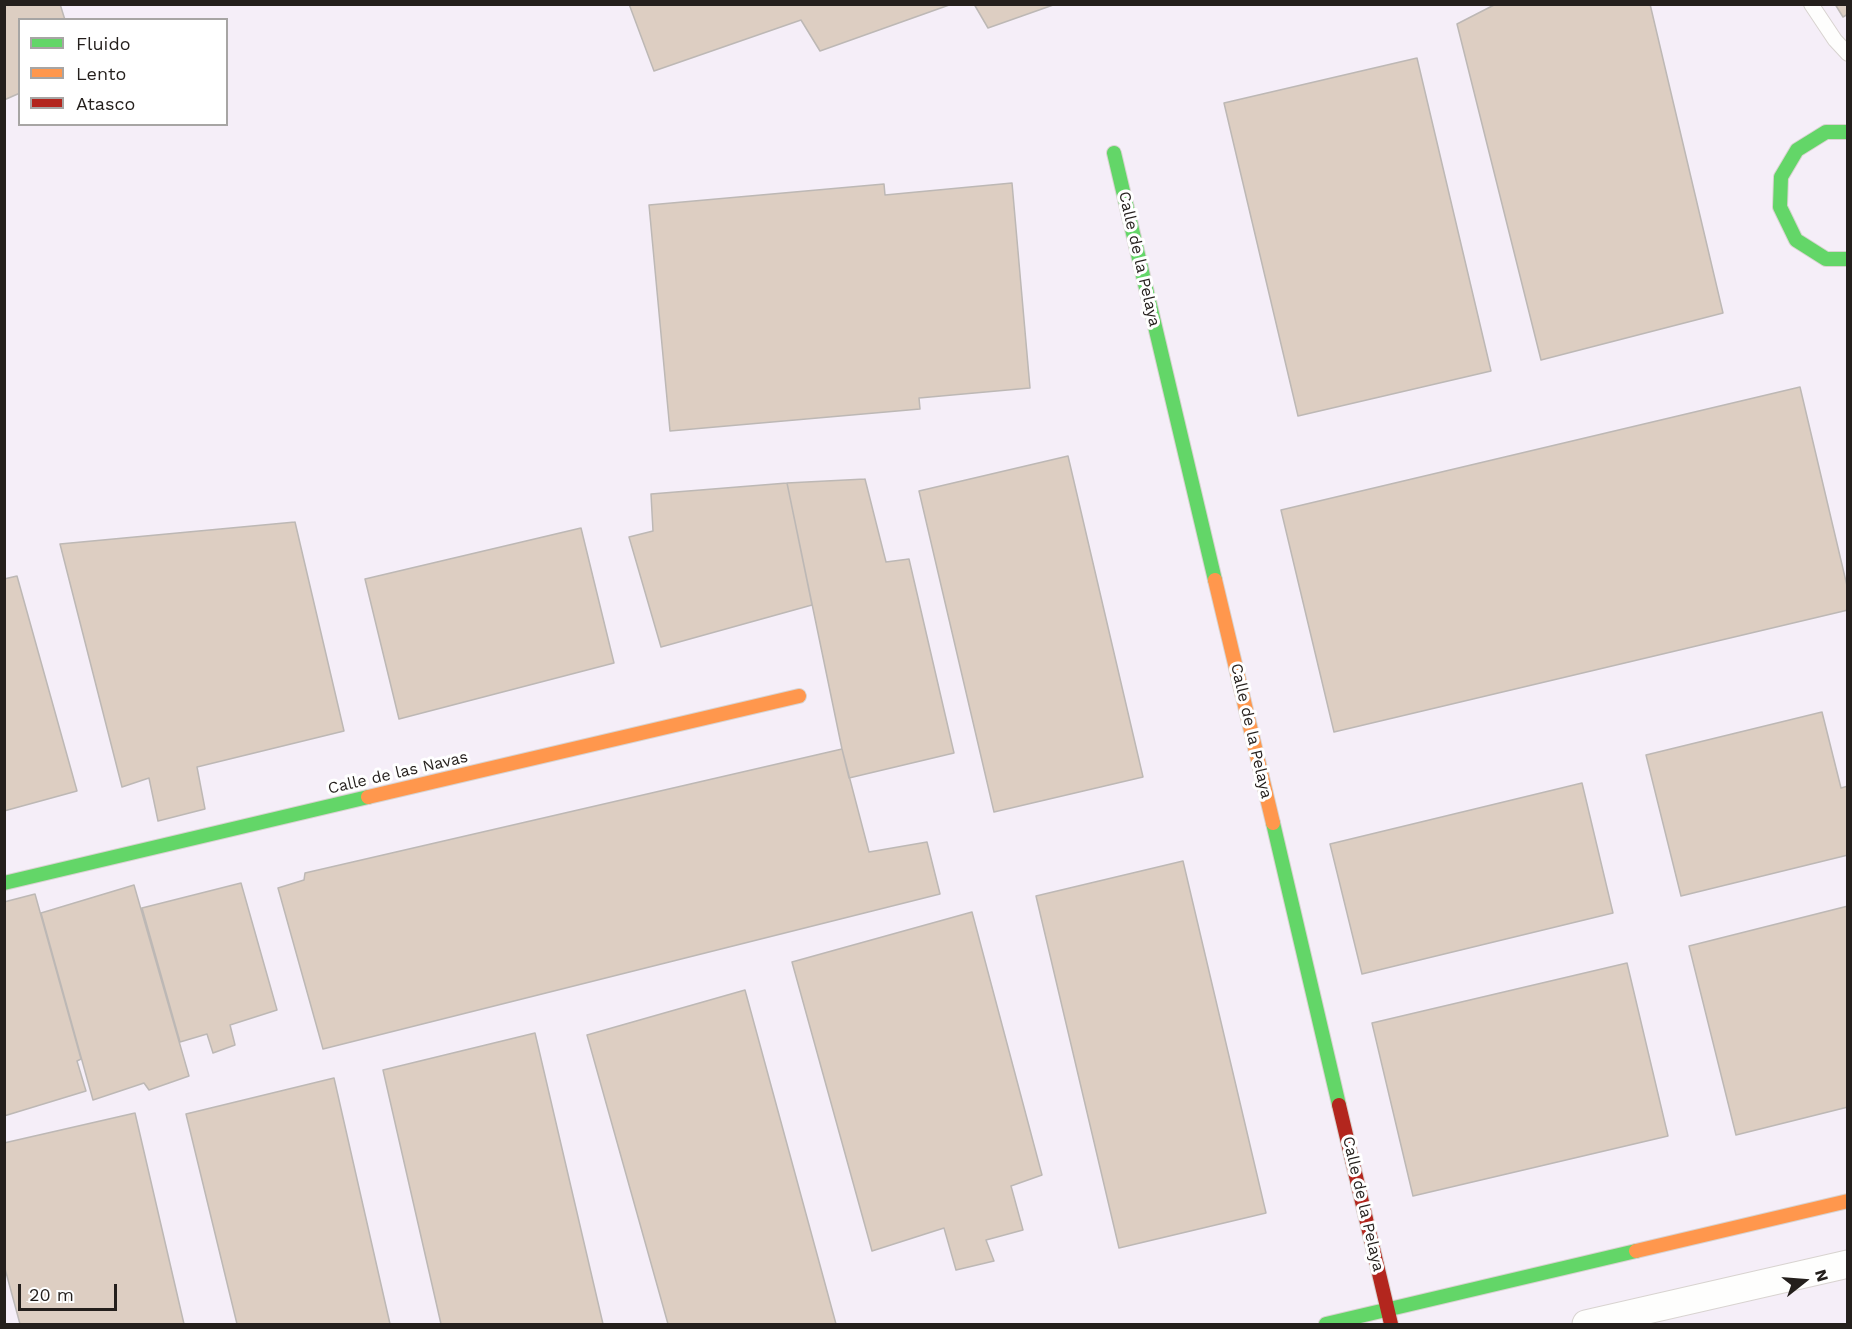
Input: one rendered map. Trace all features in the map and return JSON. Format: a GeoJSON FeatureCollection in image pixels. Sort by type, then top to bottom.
{"type":"FeatureCollection","features":[{"type":"Feature","properties":{"kind":"street"},"geometry":{"type":"LineString","coordinates":[[1848,132],[1826,132],[1797,150],[1781,177],[1780,207],[1796,240],[1826,259],[1848,259]]}},
{"type":"Feature","properties":{"kind":"street","name":"Calle de la Pelaya"},"geometry":{"type":"LineString","coordinates":[[1114,153],[1391,1324]]}},
{"type":"Feature","properties":{"kind":"street","name":"Calle de las Navas"},"geometry":{"type":"LineString","coordinates":[[4,883],[799,696]]}},
{"type":"Feature","properties":{"kind":"street"},"geometry":{"type":"LineString","coordinates":[[1326,1324],[1848,1201]]}},
{"type":"Feature","properties":{"kind":"street"},"geometry":{"type":"LineString","coordinates":[[1586,1324],[1848,1264]]}},
{"type":"Feature","properties":{"kind":"lane"},"geometry":{"type":"LineString","coordinates":[[1811,4],[1835,40],[1848,54]]}},
{"type":"Feature","properties":{"kind":"shaded area"},"geometry":{"type":"Polygon","coordinates":[[[5,5],[1847,5],[1847,1324],[5,1324],[5,5]]]}},
{"type":"Feature","properties":{"kind":"building"},"geometry":{"type":"Polygon","coordinates":[[[4,4],[60,4],[64,18],[18,18],[18,94],[4,100],[4,4]]]}},
{"type":"Feature","properties":{"kind":"building"},"geometry":{"type":"Polygon","coordinates":[[[629,4],[952,4],[820,51],[801,20],[654,71],[629,4]]]}},
{"type":"Feature","properties":{"kind":"building"},"geometry":{"type":"Polygon","coordinates":[[[974,4],[1056,4],[988,28],[974,4]]]}},
{"type":"Feature","properties":{"kind":"building"},"geometry":{"type":"Polygon","coordinates":[[[1496,4],[1650,4],[1723,313],[1541,360],[1457,24],[1496,4]]]}},
{"type":"Feature","properties":{"kind":"building"},"geometry":{"type":"Polygon","coordinates":[[[1835,4],[1848,4],[1848,14],[1843,17],[1835,4]]]}},
{"type":"Feature","properties":{"kind":"building"},"geometry":{"type":"Polygon","coordinates":[[[1417,58],[1491,371],[1298,416],[1224,103],[1417,58]]]}},
{"type":"Feature","properties":{"kind":"building"},"geometry":{"type":"Polygon","coordinates":[[[1012,183],[1030,388],[919,398],[920,409],[670,431],[649,205],[884,184],[885,195],[1012,183]]]}},
{"type":"Feature","properties":{"kind":"building"},"geometry":{"type":"Polygon","coordinates":[[[1800,387],[1848,590],[1848,610],[1334,732],[1281,510],[1800,387]]]}},
{"type":"Feature","properties":{"kind":"building"},"geometry":{"type":"Polygon","coordinates":[[[1068,456],[1143,777],[994,812],[919,491],[1068,456]]]}},
{"type":"Feature","properties":{"kind":"building"},"geometry":{"type":"Polygon","coordinates":[[[865,479],[886,562],[909,559],[954,753],[849,778],[787,483],[865,479]]]}},
{"type":"Feature","properties":{"kind":"building"},"geometry":{"type":"Polygon","coordinates":[[[787,483],[812,605],[661,647],[629,537],[653,531],[651,494],[787,483]]]}},
{"type":"Feature","properties":{"kind":"building"},"geometry":{"type":"Polygon","coordinates":[[[295,522],[344,731],[197,767],[205,809],[158,821],[149,778],[122,787],[60,544],[295,522]]]}},
{"type":"Feature","properties":{"kind":"building"},"geometry":{"type":"Polygon","coordinates":[[[581,528],[614,663],[399,719],[365,579],[581,528]]]}},
{"type":"Feature","properties":{"kind":"building"},"geometry":{"type":"Polygon","coordinates":[[[17,576],[77,791],[4,811],[4,579],[17,576]]]}},
{"type":"Feature","properties":{"kind":"building"},"geometry":{"type":"Polygon","coordinates":[[[1822,712],[1841,788],[1848,786],[1848,855],[1681,896],[1646,755],[1822,712]]]}},
{"type":"Feature","properties":{"kind":"building"},"geometry":{"type":"Polygon","coordinates":[[[842,749],[869,852],[927,842],[940,894],[323,1049],[278,888],[304,880],[305,873],[842,749]]]}},
{"type":"Feature","properties":{"kind":"building"},"geometry":{"type":"Polygon","coordinates":[[[1582,783],[1613,913],[1362,974],[1330,844],[1582,783]]]}},
{"type":"Feature","properties":{"kind":"building"},"geometry":{"type":"Polygon","coordinates":[[[1183,861],[1266,1213],[1119,1248],[1036,896],[1183,861]]]}},
{"type":"Feature","properties":{"kind":"building"},"geometry":{"type":"Polygon","coordinates":[[[241,883],[277,1010],[230,1025],[235,1045],[213,1053],[207,1034],[180,1042],[142,908],[241,883]]]}},
{"type":"Feature","properties":{"kind":"building"},"geometry":{"type":"Polygon","coordinates":[[[134,885],[189,1076],[149,1090],[144,1083],[93,1100],[41,913],[134,885]]]}},
{"type":"Feature","properties":{"kind":"building"},"geometry":{"type":"Polygon","coordinates":[[[35,894],[81,1059],[77,1061],[86,1091],[4,1116],[4,902],[35,894]]]}},
{"type":"Feature","properties":{"kind":"building"},"geometry":{"type":"Polygon","coordinates":[[[1848,906],[1848,1107],[1736,1135],[1689,946],[1848,906]]]}},
{"type":"Feature","properties":{"kind":"building"},"geometry":{"type":"Polygon","coordinates":[[[972,912],[1042,1175],[1011,1186],[1023,1230],[986,1240],[994,1261],[956,1270],[944,1228],[872,1251],[792,962],[972,912]]]}},
{"type":"Feature","properties":{"kind":"building"},"geometry":{"type":"Polygon","coordinates":[[[1627,963],[1668,1136],[1413,1196],[1372,1023],[1627,963]]]}},
{"type":"Feature","properties":{"kind":"building"},"geometry":{"type":"Polygon","coordinates":[[[745,990],[836,1324],[668,1324],[587,1035],[745,990]]]}},
{"type":"Feature","properties":{"kind":"building"},"geometry":{"type":"Polygon","coordinates":[[[535,1033],[603,1324],[441,1324],[383,1070],[535,1033]]]}},
{"type":"Feature","properties":{"kind":"building"},"geometry":{"type":"Polygon","coordinates":[[[334,1078],[390,1324],[237,1324],[186,1114],[334,1078]]]}},
{"type":"Feature","properties":{"kind":"building"},"geometry":{"type":"Polygon","coordinates":[[[135,1113],[184,1324],[20,1324],[4,1265],[4,1143],[135,1113]]]}},
{"type":"Feature","properties":{"kind":"traffic: fast"},"geometry":{"type":"LineString","coordinates":[[1848,132],[1826,132],[1797,150],[1781,177],[1780,207],[1796,240],[1826,259],[1848,259]]}},
{"type":"Feature","properties":{"kind":"traffic: fast"},"geometry":{"type":"LineString","coordinates":[[1114,153],[1215,580]]}},
{"type":"Feature","properties":{"kind":"traffic: fast"},"geometry":{"type":"LineString","coordinates":[[4,883],[368,797]]}},
{"type":"Feature","properties":{"kind":"traffic: fast"},"geometry":{"type":"LineString","coordinates":[[1273,823],[1339,1105]]}},
{"type":"Feature","properties":{"kind":"traffic: fast"},"geometry":{"type":"LineString","coordinates":[[1326,1324],[1636,1251]]}},
{"type":"Feature","properties":{"kind":"traffic: slow"},"geometry":{"type":"LineString","coordinates":[[1215,580],[1273,823]]}},
{"type":"Feature","properties":{"kind":"traffic: slow"},"geometry":{"type":"LineString","coordinates":[[368,797],[799,696]]}},
{"type":"Feature","properties":{"kind":"traffic: slow"},"geometry":{"type":"LineString","coordinates":[[1636,1251],[1848,1201]]}},
{"type":"Feature","properties":{"kind":"traffic: jam"},"geometry":{"type":"LineString","coordinates":[[1339,1105],[1391,1324]]}}]}
